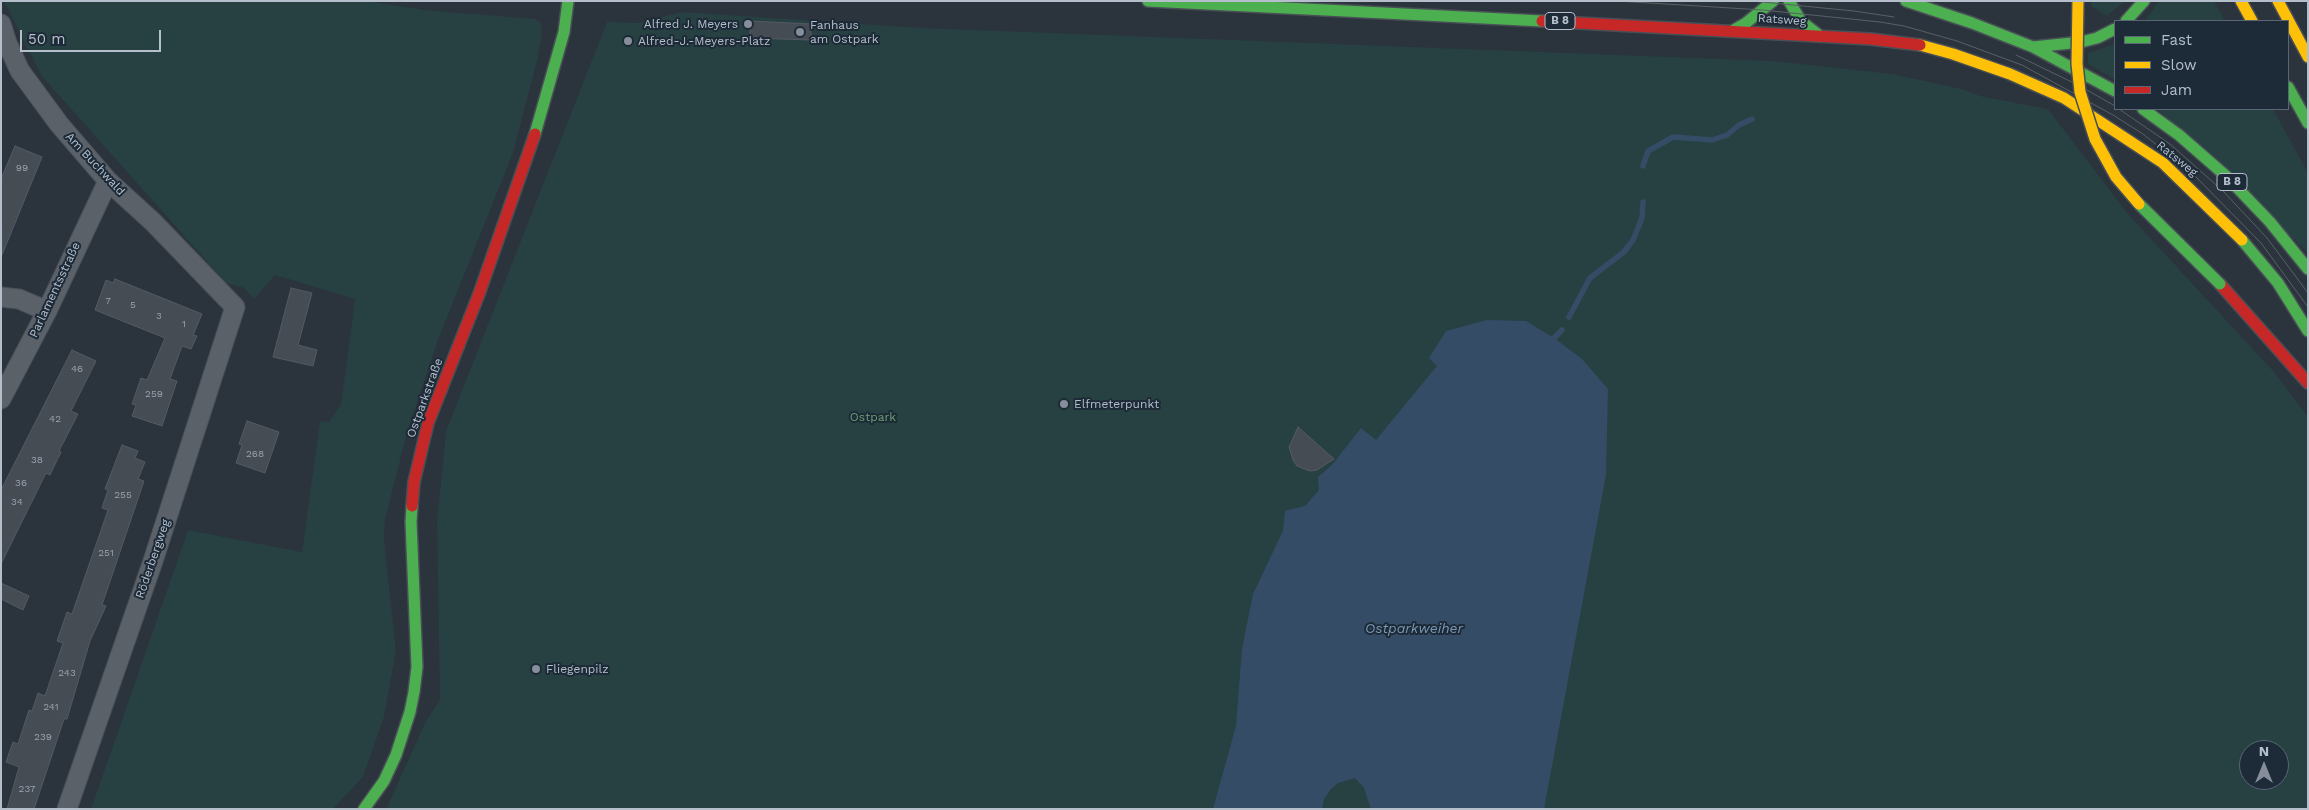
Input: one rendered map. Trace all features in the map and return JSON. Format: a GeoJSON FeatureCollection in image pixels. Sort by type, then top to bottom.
{"type":"FeatureCollection","features":[{"type":"Feature","properties":{"kind":"main road","name":"Ostparkstraße"},"geometry":{"type":"LineString","coordinates":[[364,809],[384,781],[396,755],[410,712],[414,692],[417,667],[411,522],[414,482],[420,453],[428,423],[479,294],[528,157],[555,68],[564,32],[568,1]]}},
{"type":"Feature","properties":{"kind":"main road","name":"Ratsweg"},"geometry":{"type":"LineString","coordinates":[[1148,1],[1820,36],[1896,42],[1954,54],[1981,62],[2041,87],[2095,117],[2163,163],[2212,207],[2234,231],[2278,283],[2308,331]]}},
{"type":"Feature","properties":{"kind":"main road"},"geometry":{"type":"LineString","coordinates":[[1732,31],[1746,23],[1773,1]]}},
{"type":"Feature","properties":{"kind":"main road"},"geometry":{"type":"LineString","coordinates":[[1789,1],[1801,21],[1820,36]]}},
{"type":"Feature","properties":{"kind":"main road"},"geometry":{"type":"LineString","coordinates":[[1906,1],[1972,23],[2033,47],[2114,90]]}},
{"type":"Feature","properties":{"kind":"main road"},"geometry":{"type":"LineString","coordinates":[[2078,1],[2076,49],[2084,107],[2095,139],[2116,177],[2134,199],[2220,284],[2308,384]]}},
{"type":"Feature","properties":{"kind":"main road"},"geometry":{"type":"LineString","coordinates":[[2127,20],[2144,1]]}},
{"type":"Feature","properties":{"kind":"main road"},"geometry":{"type":"LineString","coordinates":[[2241,1],[2251,20]]}},
{"type":"Feature","properties":{"kind":"main road"},"geometry":{"type":"LineString","coordinates":[[2278,1],[2288,20]]}},
{"type":"Feature","properties":{"kind":"main road"},"geometry":{"type":"LineString","coordinates":[[2289,21],[2308,56]]}},
{"type":"Feature","properties":{"kind":"main road"},"geometry":{"type":"LineString","coordinates":[[2033,47],[2081,42],[2097,38],[2114,30]]}},
{"type":"Feature","properties":{"kind":"main road"},"geometry":{"type":"LineString","coordinates":[[2289,89],[2308,124]]}},
{"type":"Feature","properties":{"kind":"main road","name":"Ratsweg"},"geometry":{"type":"LineString","coordinates":[[2145,110],[2179,135],[2226,176],[2270,222],[2308,269]]}},
{"type":"Feature","properties":{"kind":"street","name":"Am Buchwald"},"geometry":{"type":"LineString","coordinates":[[1,24],[7,43],[20,71],[38,98],[108,181],[153,222],[235,307]]}},
{"type":"Feature","properties":{"kind":"street","name":"Parlamentsstraße"},"geometry":{"type":"LineString","coordinates":[[1,399],[47,311],[108,181]]}},
{"type":"Feature","properties":{"kind":"street"},"geometry":{"type":"LineString","coordinates":[[1,297],[18,299],[47,311]]}},
{"type":"Feature","properties":{"kind":"street","name":"Röderbergweg"},"geometry":{"type":"LineString","coordinates":[[67,809],[153,561],[235,307]]}},
{"type":"Feature","properties":{"kind":"green space"},"geometry":{"type":"Polygon","coordinates":[[[4,1],[366,1],[425,10],[535,19],[541,23],[542,35],[537,61],[513,153],[438,340],[408,429],[385,520],[384,539],[396,651],[384,717],[363,777],[333,809],[91,809],[188,530],[302,552],[320,421],[329,422],[341,404],[355,299],[275,275],[254,299],[244,288],[226,283],[41,75],[4,1]]]}},
{"type":"Feature","properties":{"kind":"green space"},"geometry":{"type":"Polygon","coordinates":[[[2092,1],[2125,1],[2107,16],[2091,6],[2092,1]]]}},
{"type":"Feature","properties":{"kind":"green space"},"geometry":{"type":"Polygon","coordinates":[[[2159,1],[2214,1],[2224,20],[2146,20],[2159,1]]]}},
{"type":"Feature","properties":{"kind":"green space","name":"Ostpark"},"geometry":{"type":"Polygon","coordinates":[[[682,12],[924,28],[1774,61],[1893,74],[1962,89],[1980,96],[2048,109],[2128,214],[2274,372],[2308,417],[2308,809],[386,809],[425,723],[440,699],[437,521],[446,431],[607,22],[639,23],[682,12]]]}},
{"type":"Feature","properties":{"kind":"green space"},"geometry":{"type":"Polygon","coordinates":[[[2114,44],[2114,79],[2088,64],[2088,53],[2114,44]]]}},
{"type":"Feature","properties":{"kind":"green space"},"geometry":{"type":"Polygon","coordinates":[[[2159,110],[2274,110],[2308,173],[2308,253],[2159,110]]]}},
{"type":"Feature","properties":{"kind":"water","name":"Ostparkweiher"},"geometry":{"type":"Polygon","coordinates":[[[1487,320],[1526,321],[1554,338],[1582,359],[1608,389],[1606,475],[1544,809],[1371,809],[1364,788],[1355,778],[1338,783],[1331,789],[1324,799],[1322,809],[1213,809],[1236,726],[1242,649],[1253,594],[1283,531],[1285,511],[1305,506],[1319,490],[1318,477],[1332,465],[1361,428],[1376,440],[1437,366],[1429,358],[1446,331],[1487,320]]]}},
{"type":"Feature","properties":{"kind":"building"},"geometry":{"type":"Polygon","coordinates":[[[750,21],[811,24],[811,40],[750,38],[750,21]]]}},
{"type":"Feature","properties":{"kind":"building"},"geometry":{"type":"Polygon","coordinates":[[[15,146],[42,157],[2,255],[1,179],[15,146]]]}},
{"type":"Feature","properties":{"kind":"building"},"geometry":{"type":"Polygon","coordinates":[[[115,279],[202,314],[193,335],[197,336],[191,349],[182,346],[170,379],[177,381],[162,426],[132,416],[136,405],[132,404],[141,378],[147,380],[165,338],[95,310],[106,280],[113,283],[115,279]]]}},
{"type":"Feature","properties":{"kind":"building"},"geometry":{"type":"Polygon","coordinates":[[[291,288],[312,293],[298,345],[317,350],[313,366],[273,357],[291,288]]]}},
{"type":"Feature","properties":{"kind":"building"},"geometry":{"type":"Polygon","coordinates":[[[72,350],[96,361],[71,411],[78,414],[59,451],[61,452],[50,475],[46,473],[1,564],[1,490],[72,350]]]}},
{"type":"Feature","properties":{"kind":"building"},"geometry":{"type":"Polygon","coordinates":[[[247,421],[279,432],[265,473],[236,463],[242,445],[239,444],[247,421]]]}},
{"type":"Feature","properties":{"kind":"building"},"geometry":{"type":"Polygon","coordinates":[[[1298,427],[1334,459],[1317,470],[1310,471],[1297,466],[1289,447],[1298,427]]]}},
{"type":"Feature","properties":{"kind":"building"},"geometry":{"type":"Polygon","coordinates":[[[122,445],[138,451],[135,458],[145,462],[138,479],[144,481],[102,605],[106,606],[90,641],[67,719],[64,719],[34,809],[7,809],[19,767],[6,762],[13,742],[18,744],[29,710],[32,711],[38,693],[45,696],[63,643],[57,641],[67,612],[72,614],[108,510],[102,508],[108,490],[105,489],[122,445]]]}},
{"type":"Feature","properties":{"kind":"building"},"geometry":{"type":"Polygon","coordinates":[[[1,583],[29,596],[23,610],[1,599],[1,583]]]}},
{"type":"Feature","properties":{"kind":"waterway"},"geometry":{"type":"LineString","coordinates":[[1643,166],[1648,151],[1673,137],[1712,140],[1727,135],[1739,125],[1752,119]]}},
{"type":"Feature","properties":{"kind":"waterway"},"geometry":{"type":"LineString","coordinates":[[1569,317],[1590,278],[1624,252],[1633,240],[1642,218],[1643,202]]}},
{"type":"Feature","properties":{"kind":"waterway"},"geometry":{"type":"LineString","coordinates":[[1554,338],[1562,330]]}},
{"type":"Feature","properties":{"kind":"tram line"},"geometry":{"type":"LineString","coordinates":[[1617,1],[1763,10],[1880,22],[1904,26],[1957,41],[2022,65],[2113,115],[2143,134],[2193,174],[2261,243],[2308,307]]}},
{"type":"Feature","properties":{"kind":"tram line"},"geometry":{"type":"LineString","coordinates":[[1752,1],[1894,17]]}},
{"type":"Feature","properties":{"kind":"tram line"},"geometry":{"type":"LineString","coordinates":[[2016,55],[2080,86],[2114,105]]}},
{"type":"Feature","properties":{"kind":"tram line"},"geometry":{"type":"LineString","coordinates":[[2120,110],[2170,144],[2223,191],[2267,238],[2308,293]]}},
{"type":"Feature","properties":{"kind":"traffic: fast"},"geometry":{"type":"LineString","coordinates":[[535,134],[564,32],[568,1]]}},
{"type":"Feature","properties":{"kind":"traffic: fast"},"geometry":{"type":"LineString","coordinates":[[1148,1],[1542,21]]}},
{"type":"Feature","properties":{"kind":"traffic: fast"},"geometry":{"type":"LineString","coordinates":[[1732,31],[1746,23],[1773,1]]}},
{"type":"Feature","properties":{"kind":"traffic: fast"},"geometry":{"type":"LineString","coordinates":[[1789,1],[1801,21],[1820,36]]}},
{"type":"Feature","properties":{"kind":"traffic: fast"},"geometry":{"type":"LineString","coordinates":[[1906,1],[1972,23],[2033,47],[2114,90]]}},
{"type":"Feature","properties":{"kind":"traffic: fast"},"geometry":{"type":"LineString","coordinates":[[2127,20],[2144,1]]}},
{"type":"Feature","properties":{"kind":"traffic: fast"},"geometry":{"type":"LineString","coordinates":[[2033,47],[2081,42],[2097,38],[2114,30]]}},
{"type":"Feature","properties":{"kind":"traffic: fast"},"geometry":{"type":"LineString","coordinates":[[2289,89],[2308,123]]}},
{"type":"Feature","properties":{"kind":"traffic: fast"},"geometry":{"type":"LineString","coordinates":[[2144,110],[2179,135],[2226,176],[2270,222],[2308,269]]}},
{"type":"Feature","properties":{"kind":"traffic: fast"},"geometry":{"type":"LineString","coordinates":[[2139,204],[2220,284]]}},
{"type":"Feature","properties":{"kind":"traffic: fast"},"geometry":{"type":"LineString","coordinates":[[2242,240],[2278,283],[2308,331]]}},
{"type":"Feature","properties":{"kind":"traffic: fast"},"geometry":{"type":"LineString","coordinates":[[364,809],[384,781],[396,755],[410,712],[414,692],[417,667],[412,506]]}},
{"type":"Feature","properties":{"kind":"traffic: slow"},"geometry":{"type":"LineString","coordinates":[[2078,1],[2077,64],[2080,92],[2095,139],[2116,177],[2139,204]]}},
{"type":"Feature","properties":{"kind":"traffic: slow"},"geometry":{"type":"LineString","coordinates":[[2241,1],[2251,20]]}},
{"type":"Feature","properties":{"kind":"traffic: slow"},"geometry":{"type":"LineString","coordinates":[[2278,1],[2288,20]]}},
{"type":"Feature","properties":{"kind":"traffic: slow"},"geometry":{"type":"LineString","coordinates":[[2289,22],[2308,57]]}},
{"type":"Feature","properties":{"kind":"traffic: slow"},"geometry":{"type":"LineString","coordinates":[[1920,45],[1953,54],[2010,74],[2064,98],[2163,163],[2242,240]]}},
{"type":"Feature","properties":{"kind":"traffic: jam"},"geometry":{"type":"LineString","coordinates":[[1542,21],[1870,39],[1920,45]]}},
{"type":"Feature","properties":{"kind":"traffic: jam"},"geometry":{"type":"LineString","coordinates":[[412,506],[414,482],[428,423],[479,294],[535,134]]}},
{"type":"Feature","properties":{"kind":"traffic: jam"},"geometry":{"type":"LineString","coordinates":[[2220,284],[2308,383]]}},
{"type":"Feature","properties":{"kind":"place","name":"Alfred J. Meyers"},"geometry":{"type":"Point","coordinates":[748,24]}},
{"type":"Feature","properties":{"kind":"place","name":"Fanhaus am Ostpark"},"geometry":{"type":"Point","coordinates":[800,32]}},
{"type":"Feature","properties":{"kind":"place","name":"Alfred-J.-Meyers-Platz"},"geometry":{"type":"Point","coordinates":[628,41]}},
{"type":"Feature","properties":{"kind":"place","name":"Elfmeterpunkt"},"geometry":{"type":"Point","coordinates":[1064,404]}},
{"type":"Feature","properties":{"kind":"place","name":"Fliegenpilz"},"geometry":{"type":"Point","coordinates":[536,669]}}]}
